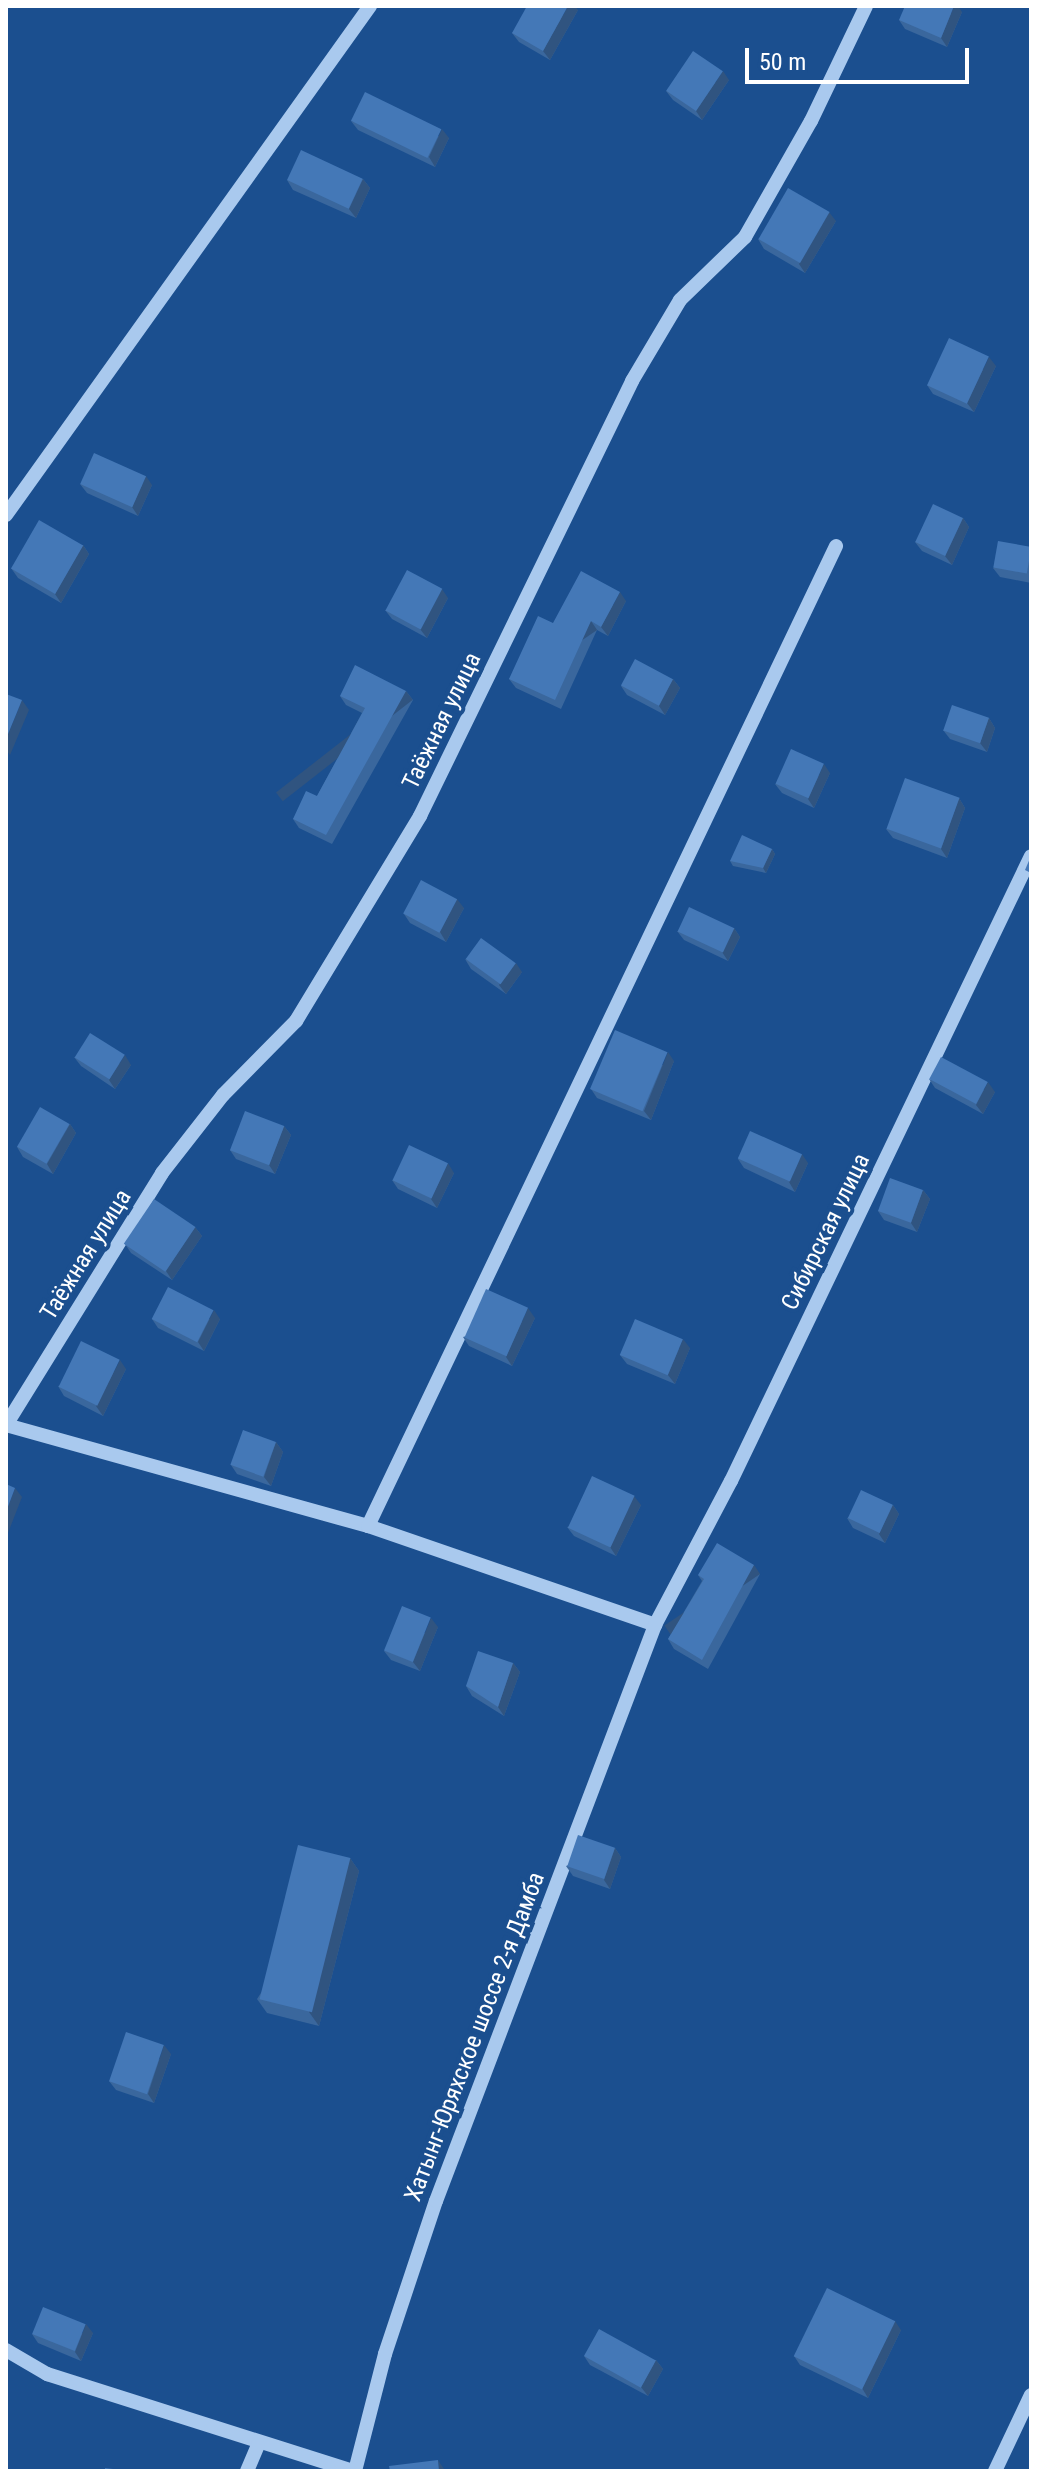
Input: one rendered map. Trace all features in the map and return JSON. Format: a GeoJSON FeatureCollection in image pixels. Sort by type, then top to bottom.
{"type":"FeatureCollection","features":[{"type":"Feature","properties":{"kind":"street"},"geometry":{"type":"LineString","coordinates":[[6,515],[370,6]]}},
{"type":"Feature","properties":{"kind":"street","name":"Таёжная улица"},"geometry":{"type":"LineString","coordinates":[[6,1425],[162,1173],[223,1095],[296,1021],[420,816],[632,381],[680,300],[745,237],[811,121],[866,6]]}},
{"type":"Feature","properties":{"kind":"street"},"geometry":{"type":"LineString","coordinates":[[368,1526],[836,546]]}},
{"type":"Feature","properties":{"kind":"street","name":"Сибирская улица"},"geometry":{"type":"LineString","coordinates":[[655,1625],[731,1481],[1031,856]]}},
{"type":"Feature","properties":{"kind":"street"},"geometry":{"type":"LineString","coordinates":[[6,1425],[368,1526],[655,1625]]}},
{"type":"Feature","properties":{"kind":"street","name":"Хатынг-Юряхское шоссе 2-я Дамба"},"geometry":{"type":"LineString","coordinates":[[354,2471],[385,2354],[436,2201],[655,1625]]}},
{"type":"Feature","properties":{"kind":"street"},"geometry":{"type":"LineString","coordinates":[[6,2350],[47,2374],[258,2445],[354,2471]]}},
{"type":"Feature","properties":{"kind":"street"},"geometry":{"type":"LineString","coordinates":[[995,2471],[1031,2395]]}},
{"type":"Feature","properties":{"kind":"street"},"geometry":{"type":"LineString","coordinates":[[247,2471],[258,2445]]}},
{"type":"Feature","properties":{"kind":"building"},"geometry":{"type":"Polygon","coordinates":[[[527,6],[568,6],[543,51],[512,33],[527,6]]]}},
{"type":"Feature","properties":{"kind":"building"},"geometry":{"type":"Polygon","coordinates":[[[905,6],[954,6],[941,38],[899,20],[905,6]]]}},
{"type":"Feature","properties":{"kind":"building"},"geometry":{"type":"Polygon","coordinates":[[[693,51],[723,71],[696,111],[666,91],[693,51]]]}},
{"type":"Feature","properties":{"kind":"building"},"geometry":{"type":"Polygon","coordinates":[[[365,92],[441,129],[427,158],[351,121],[365,92]]]}},
{"type":"Feature","properties":{"kind":"building"},"geometry":{"type":"Polygon","coordinates":[[[301,150],[363,179],[349,209],[287,180],[301,150]]]}},
{"type":"Feature","properties":{"kind":"building"},"geometry":{"type":"Polygon","coordinates":[[[788,188],[830,212],[800,263],[758,239],[788,188]]]}},
{"type":"Feature","properties":{"kind":"building"},"geometry":{"type":"Polygon","coordinates":[[[949,338],[989,357],[967,404],[927,385],[949,338]]]}},
{"type":"Feature","properties":{"kind":"building"},"geometry":{"type":"Polygon","coordinates":[[[94,453],[146,476],[132,507],[80,484],[94,453]]]}},
{"type":"Feature","properties":{"kind":"building"},"geometry":{"type":"Polygon","coordinates":[[[933,504],[963,518],[945,556],[915,542],[933,504]]]}},
{"type":"Feature","properties":{"kind":"building"},"geometry":{"type":"Polygon","coordinates":[[[39,520],[83,546],[55,594],[11,568],[39,520]]]}},
{"type":"Feature","properties":{"kind":"building"},"geometry":{"type":"Polygon","coordinates":[[[998,541],[1031,547],[1027,573],[993,568],[998,541]]]}},
{"type":"Feature","properties":{"kind":"building"},"geometry":{"type":"Polygon","coordinates":[[[407,570],[442,589],[421,629],[385,611],[407,570]]]}},
{"type":"Feature","properties":{"kind":"building"},"geometry":{"type":"Polygon","coordinates":[[[581,571],[620,592],[601,627],[591,621],[555,700],[509,679],[538,616],[553,623],[581,571]]]}},
{"type":"Feature","properties":{"kind":"building"},"geometry":{"type":"Polygon","coordinates":[[[635,659],[673,679],[659,706],[621,685],[635,659]]]}},
{"type":"Feature","properties":{"kind":"building"},"geometry":{"type":"Polygon","coordinates":[[[355,665],[406,691],[326,835],[293,819],[306,791],[317,796],[365,708],[340,696],[355,665]]]}},
{"type":"Feature","properties":{"kind":"building"},"geometry":{"type":"Polygon","coordinates":[[[6,694],[22,700],[6,739],[6,694]]]}},
{"type":"Feature","properties":{"kind":"building"},"geometry":{"type":"Polygon","coordinates":[[[952,705],[989,718],[980,743],[943,731],[952,705]]]}},
{"type":"Feature","properties":{"kind":"building"},"geometry":{"type":"Polygon","coordinates":[[[791,749],[824,764],[808,798],[776,784],[791,749]]]}},
{"type":"Feature","properties":{"kind":"building"},"geometry":{"type":"Polygon","coordinates":[[[905,778],[960,798],[941,849],[887,829],[905,778]]]}},
{"type":"Feature","properties":{"kind":"building"},"geometry":{"type":"Polygon","coordinates":[[[742,835],[772,849],[763,868],[730,861],[742,835]]]}},
{"type":"Feature","properties":{"kind":"building"},"geometry":{"type":"Polygon","coordinates":[[[1031,856],[1031,873],[1025,870],[1031,856]]]}},
{"type":"Feature","properties":{"kind":"building"},"geometry":{"type":"Polygon","coordinates":[[[421,880],[457,899],[439,933],[403,914],[421,880]]]}},
{"type":"Feature","properties":{"kind":"building"},"geometry":{"type":"Polygon","coordinates":[[[689,907],[734,928],[723,953],[678,931],[689,907]]]}},
{"type":"Feature","properties":{"kind":"building"},"geometry":{"type":"Polygon","coordinates":[[[481,938],[516,963],[501,984],[466,959],[481,938]]]}},
{"type":"Feature","properties":{"kind":"building"},"geometry":{"type":"Polygon","coordinates":[[[615,1030],[667,1052],[642,1111],[590,1089],[615,1030]]]}},
{"type":"Feature","properties":{"kind":"building"},"geometry":{"type":"Polygon","coordinates":[[[90,1033],[125,1055],[109,1079],[75,1058],[90,1033]]]}},
{"type":"Feature","properties":{"kind":"building"},"geometry":{"type":"Polygon","coordinates":[[[941,1057],[988,1082],[976,1104],[929,1079],[941,1057]]]}},
{"type":"Feature","properties":{"kind":"building"},"geometry":{"type":"Polygon","coordinates":[[[40,1107],[69,1124],[46,1164],[17,1147],[40,1107]]]}},
{"type":"Feature","properties":{"kind":"building"},"geometry":{"type":"Polygon","coordinates":[[[245,1111],[284,1126],[269,1165],[230,1150],[245,1111]]]}},
{"type":"Feature","properties":{"kind":"building"},"geometry":{"type":"Polygon","coordinates":[[[750,1131],[802,1154],[790,1182],[738,1158],[750,1131]]]}},
{"type":"Feature","properties":{"kind":"building"},"geometry":{"type":"Polygon","coordinates":[[[409,1145],[448,1163],[431,1199],[393,1180],[409,1145]]]}},
{"type":"Feature","properties":{"kind":"building"},"geometry":{"type":"Polygon","coordinates":[[[890,1178],[923,1190],[911,1223],[878,1211],[890,1178]]]}},
{"type":"Feature","properties":{"kind":"building"},"geometry":{"type":"Polygon","coordinates":[[[154,1199],[195,1227],[165,1272],[124,1244],[154,1199]]]}},
{"type":"Feature","properties":{"kind":"building"},"geometry":{"type":"Polygon","coordinates":[[[168,1287],[213,1310],[197,1342],[152,1319],[168,1287]]]}},
{"type":"Feature","properties":{"kind":"building"},"geometry":{"type":"Polygon","coordinates":[[[486,1289],[528,1308],[506,1356],[464,1337],[486,1289]]]}},
{"type":"Feature","properties":{"kind":"building"},"geometry":{"type":"Polygon","coordinates":[[[635,1319],[683,1339],[668,1375],[620,1355],[635,1319]]]}},
{"type":"Feature","properties":{"kind":"building"},"geometry":{"type":"Polygon","coordinates":[[[81,1341],[120,1360],[97,1406],[59,1387],[81,1341]]]}},
{"type":"Feature","properties":{"kind":"building"},"geometry":{"type":"Polygon","coordinates":[[[243,1430],[276,1442],[263,1477],[230,1465],[243,1430]]]}},
{"type":"Feature","properties":{"kind":"building"},"geometry":{"type":"Polygon","coordinates":[[[592,1476],[635,1496],[611,1548],[568,1528],[592,1476]]]}},
{"type":"Feature","properties":{"kind":"building"},"geometry":{"type":"Polygon","coordinates":[[[6,1484],[15,1488],[6,1512],[6,1484]]]}},
{"type":"Feature","properties":{"kind":"building"},"geometry":{"type":"Polygon","coordinates":[[[861,1490],[893,1505],[880,1533],[848,1518],[861,1490]]]}},
{"type":"Feature","properties":{"kind":"building"},"geometry":{"type":"Polygon","coordinates":[[[717,1543],[754,1565],[702,1660],[668,1639],[704,1579],[698,1575],[717,1543]]]}},
{"type":"Feature","properties":{"kind":"building"},"geometry":{"type":"Polygon","coordinates":[[[402,1606],[431,1618],[413,1662],[384,1651],[402,1606]]]}},
{"type":"Feature","properties":{"kind":"building"},"geometry":{"type":"Polygon","coordinates":[[[478,1651],[513,1663],[498,1707],[466,1686],[478,1651]]]}},
{"type":"Feature","properties":{"kind":"building"},"geometry":{"type":"Polygon","coordinates":[[[578,1835],[615,1848],[604,1879],[567,1866],[578,1835]]]}},
{"type":"Feature","properties":{"kind":"building"},"geometry":{"type":"Polygon","coordinates":[[[298,1845],[350,1858],[312,2012],[260,1999],[298,1845]]]}},
{"type":"Feature","properties":{"kind":"building"},"geometry":{"type":"Polygon","coordinates":[[[126,2032],[164,2045],[147,2094],[109,2081],[126,2032]]]}},
{"type":"Feature","properties":{"kind":"building"},"geometry":{"type":"Polygon","coordinates":[[[827,2288],[895,2321],[862,2390],[794,2356],[827,2288]]]}},
{"type":"Feature","properties":{"kind":"building"},"geometry":{"type":"Polygon","coordinates":[[[43,2307],[86,2324],[75,2351],[32,2334],[43,2307]]]}},
{"type":"Feature","properties":{"kind":"building"},"geometry":{"type":"Polygon","coordinates":[[[599,2329],[656,2361],[641,2388],[584,2356],[599,2329]]]}},
{"type":"Feature","properties":{"kind":"building"},"geometry":{"type":"Polygon","coordinates":[[[438,2460],[439,2471],[390,2471],[389,2466],[438,2460]]]}}]}
